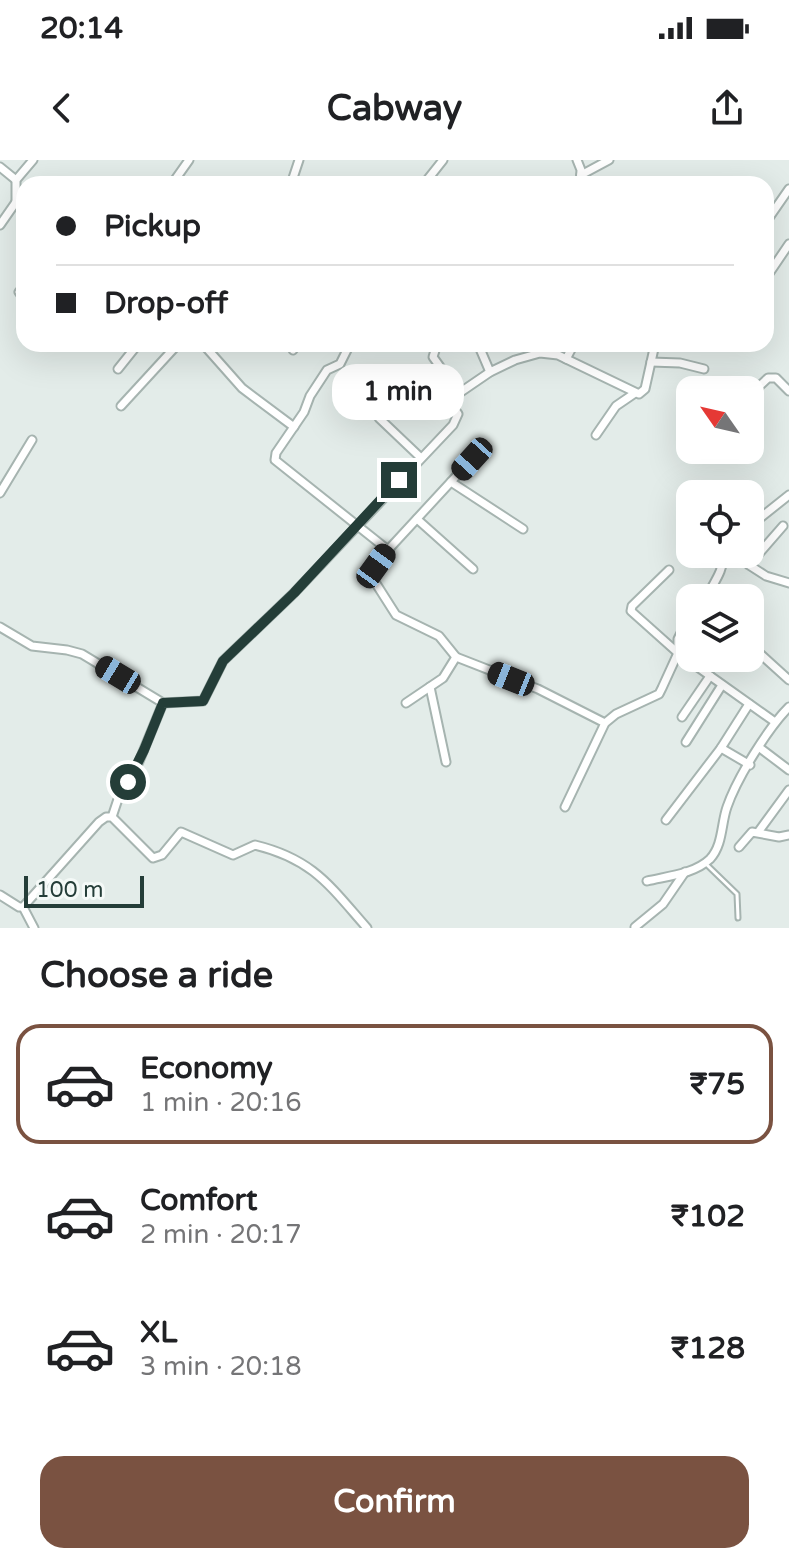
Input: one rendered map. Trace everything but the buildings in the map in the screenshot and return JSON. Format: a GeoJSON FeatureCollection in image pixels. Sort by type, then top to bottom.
{"type":"FeatureCollection","features":[{"type":"Feature","properties":{"kind":"street"},"geometry":{"type":"LineString","coordinates":[[19,176],[33,160]]}},
{"type":"Feature","properties":{"kind":"street"},"geometry":{"type":"LineString","coordinates":[[430,176],[443,160]]}},
{"type":"Feature","properties":{"kind":"street"},"geometry":{"type":"LineString","coordinates":[[585,176],[609,160]]}},
{"type":"Feature","properties":{"kind":"street"},"geometry":{"type":"LineString","coordinates":[[0,167],[16,180],[16,202],[0,225]]}},
{"type":"Feature","properties":{"kind":"street"},"geometry":{"type":"LineString","coordinates":[[774,211],[789,189]]}},
{"type":"Feature","properties":{"kind":"street"},"geometry":{"type":"LineString","coordinates":[[774,266],[789,244]]}},
{"type":"Feature","properties":{"kind":"street"},"geometry":{"type":"LineString","coordinates":[[118,369],[132,352]]}},
{"type":"Feature","properties":{"kind":"street"},"geometry":{"type":"LineString","coordinates":[[121,406],[171,352]]}},
{"type":"Feature","properties":{"kind":"street"},"geometry":{"type":"LineString","coordinates":[[210,352],[252,398],[294,427]]}},
{"type":"Feature","properties":{"kind":"street"},"geometry":{"type":"LineString","coordinates":[[346,352],[340,364],[327,370],[276,453],[275,460],[388,550]]}},
{"type":"Feature","properties":{"kind":"street"},"geometry":{"type":"LineString","coordinates":[[435,352],[433,357],[459,393]]}},
{"type":"Feature","properties":{"kind":"street"},"geometry":{"type":"LineString","coordinates":[[481,352],[490,372]]}},
{"type":"Feature","properties":{"kind":"street"},"geometry":{"type":"LineString","coordinates":[[566,359],[570,352]]}},
{"type":"Feature","properties":{"kind":"street"},"geometry":{"type":"LineString","coordinates":[[596,435],[616,406],[645,389],[653,352]]}},
{"type":"Feature","properties":{"kind":"street"},"geometry":{"type":"LineString","coordinates":[[0,627],[32,646],[82,654],[163,703],[203,701],[223,661],[457,420],[458,414],[449,401],[459,393],[515,360],[549,353],[635,393]]}},
{"type":"Feature","properties":{"kind":"street"},"geometry":{"type":"LineString","coordinates":[[651,362],[704,369]]}},
{"type":"Feature","properties":{"kind":"street"},"geometry":{"type":"LineString","coordinates":[[764,382],[768,378],[776,378],[789,391]]}},
{"type":"Feature","properties":{"kind":"street"},"geometry":{"type":"LineString","coordinates":[[379,418],[420,457]]}},
{"type":"Feature","properties":{"kind":"street"},"geometry":{"type":"LineString","coordinates":[[0,493],[32,440]]}},
{"type":"Feature","properties":{"kind":"street"},"geometry":{"type":"LineString","coordinates":[[472,459],[388,550],[376,566],[374,577],[393,611],[439,636],[456,657],[538,689],[605,723]]}},
{"type":"Feature","properties":{"kind":"street"},"geometry":{"type":"LineString","coordinates":[[451,482],[523,529]]}},
{"type":"Feature","properties":{"kind":"street"},"geometry":{"type":"LineString","coordinates":[[764,515],[789,495]]}},
{"type":"Feature","properties":{"kind":"street"},"geometry":{"type":"LineString","coordinates":[[417,519],[473,569]]}},
{"type":"Feature","properties":{"kind":"street"},"geometry":{"type":"LineString","coordinates":[[783,526],[749,565],[766,576],[789,583]]}},
{"type":"Feature","properties":{"kind":"street"},"geometry":{"type":"LineString","coordinates":[[669,570],[632,606],[631,611],[676,651]]}},
{"type":"Feature","properties":{"kind":"street"},"geometry":{"type":"LineString","coordinates":[[406,703],[449,671],[456,657]]}},
{"type":"Feature","properties":{"kind":"street"},"geometry":{"type":"LineString","coordinates":[[565,807],[605,723],[616,714],[659,694],[676,657]]}},
{"type":"Feature","properties":{"kind":"street"},"geometry":{"type":"LineString","coordinates":[[764,657],[789,680]]}},
{"type":"Feature","properties":{"kind":"street"},"geometry":{"type":"LineString","coordinates":[[704,672],[775,722]]}},
{"type":"Feature","properties":{"kind":"street"},"geometry":{"type":"LineString","coordinates":[[682,717],[710,676]]}},
{"type":"Feature","properties":{"kind":"street"},"geometry":{"type":"LineString","coordinates":[[686,742],[722,685]]}},
{"type":"Feature","properties":{"kind":"street"},"geometry":{"type":"LineString","coordinates":[[430,687],[446,762]]}},
{"type":"Feature","properties":{"kind":"street"},"geometry":{"type":"LineString","coordinates":[[112,817],[163,703]]}},
{"type":"Feature","properties":{"kind":"street"},"geometry":{"type":"LineString","coordinates":[[666,820],[721,748],[749,704]]}},
{"type":"Feature","properties":{"kind":"street"},"geometry":{"type":"LineString","coordinates":[[647,881],[685,872],[705,863],[719,843],[728,805],[775,722],[789,707]]}},
{"type":"Feature","properties":{"kind":"street"},"geometry":{"type":"LineString","coordinates":[[721,748],[750,765]]}},
{"type":"Feature","properties":{"kind":"street"},"geometry":{"type":"LineString","coordinates":[[760,748],[789,770]]}},
{"type":"Feature","properties":{"kind":"street"},"geometry":{"type":"LineString","coordinates":[[739,847],[747,836],[759,831],[789,790]]}},
{"type":"Feature","properties":{"kind":"street"},"geometry":{"type":"LineString","coordinates":[[23,907],[99,822],[112,817],[153,858],[162,855],[181,832],[233,855],[255,845],[286,856],[318,872],[367,928]]}},
{"type":"Feature","properties":{"kind":"street"},"geometry":{"type":"LineString","coordinates":[[759,831],[779,837],[789,835]]}},
{"type":"Feature","properties":{"kind":"street"},"geometry":{"type":"LineString","coordinates":[[635,927],[663,904],[685,872]]}},
{"type":"Feature","properties":{"kind":"street"},"geometry":{"type":"LineString","coordinates":[[0,895],[23,907],[34,928]]}},
{"type":"Feature","properties":{"kind":"lane"},"geometry":{"type":"LineString","coordinates":[[705,863],[737,894],[738,918]]}},
{"type":"Feature","properties":{"kind":"route"},"geometry":{"type":"LineString","coordinates":[[128,782],[163,703],[203,701],[223,661],[294,593],[399,480]]}}]}
